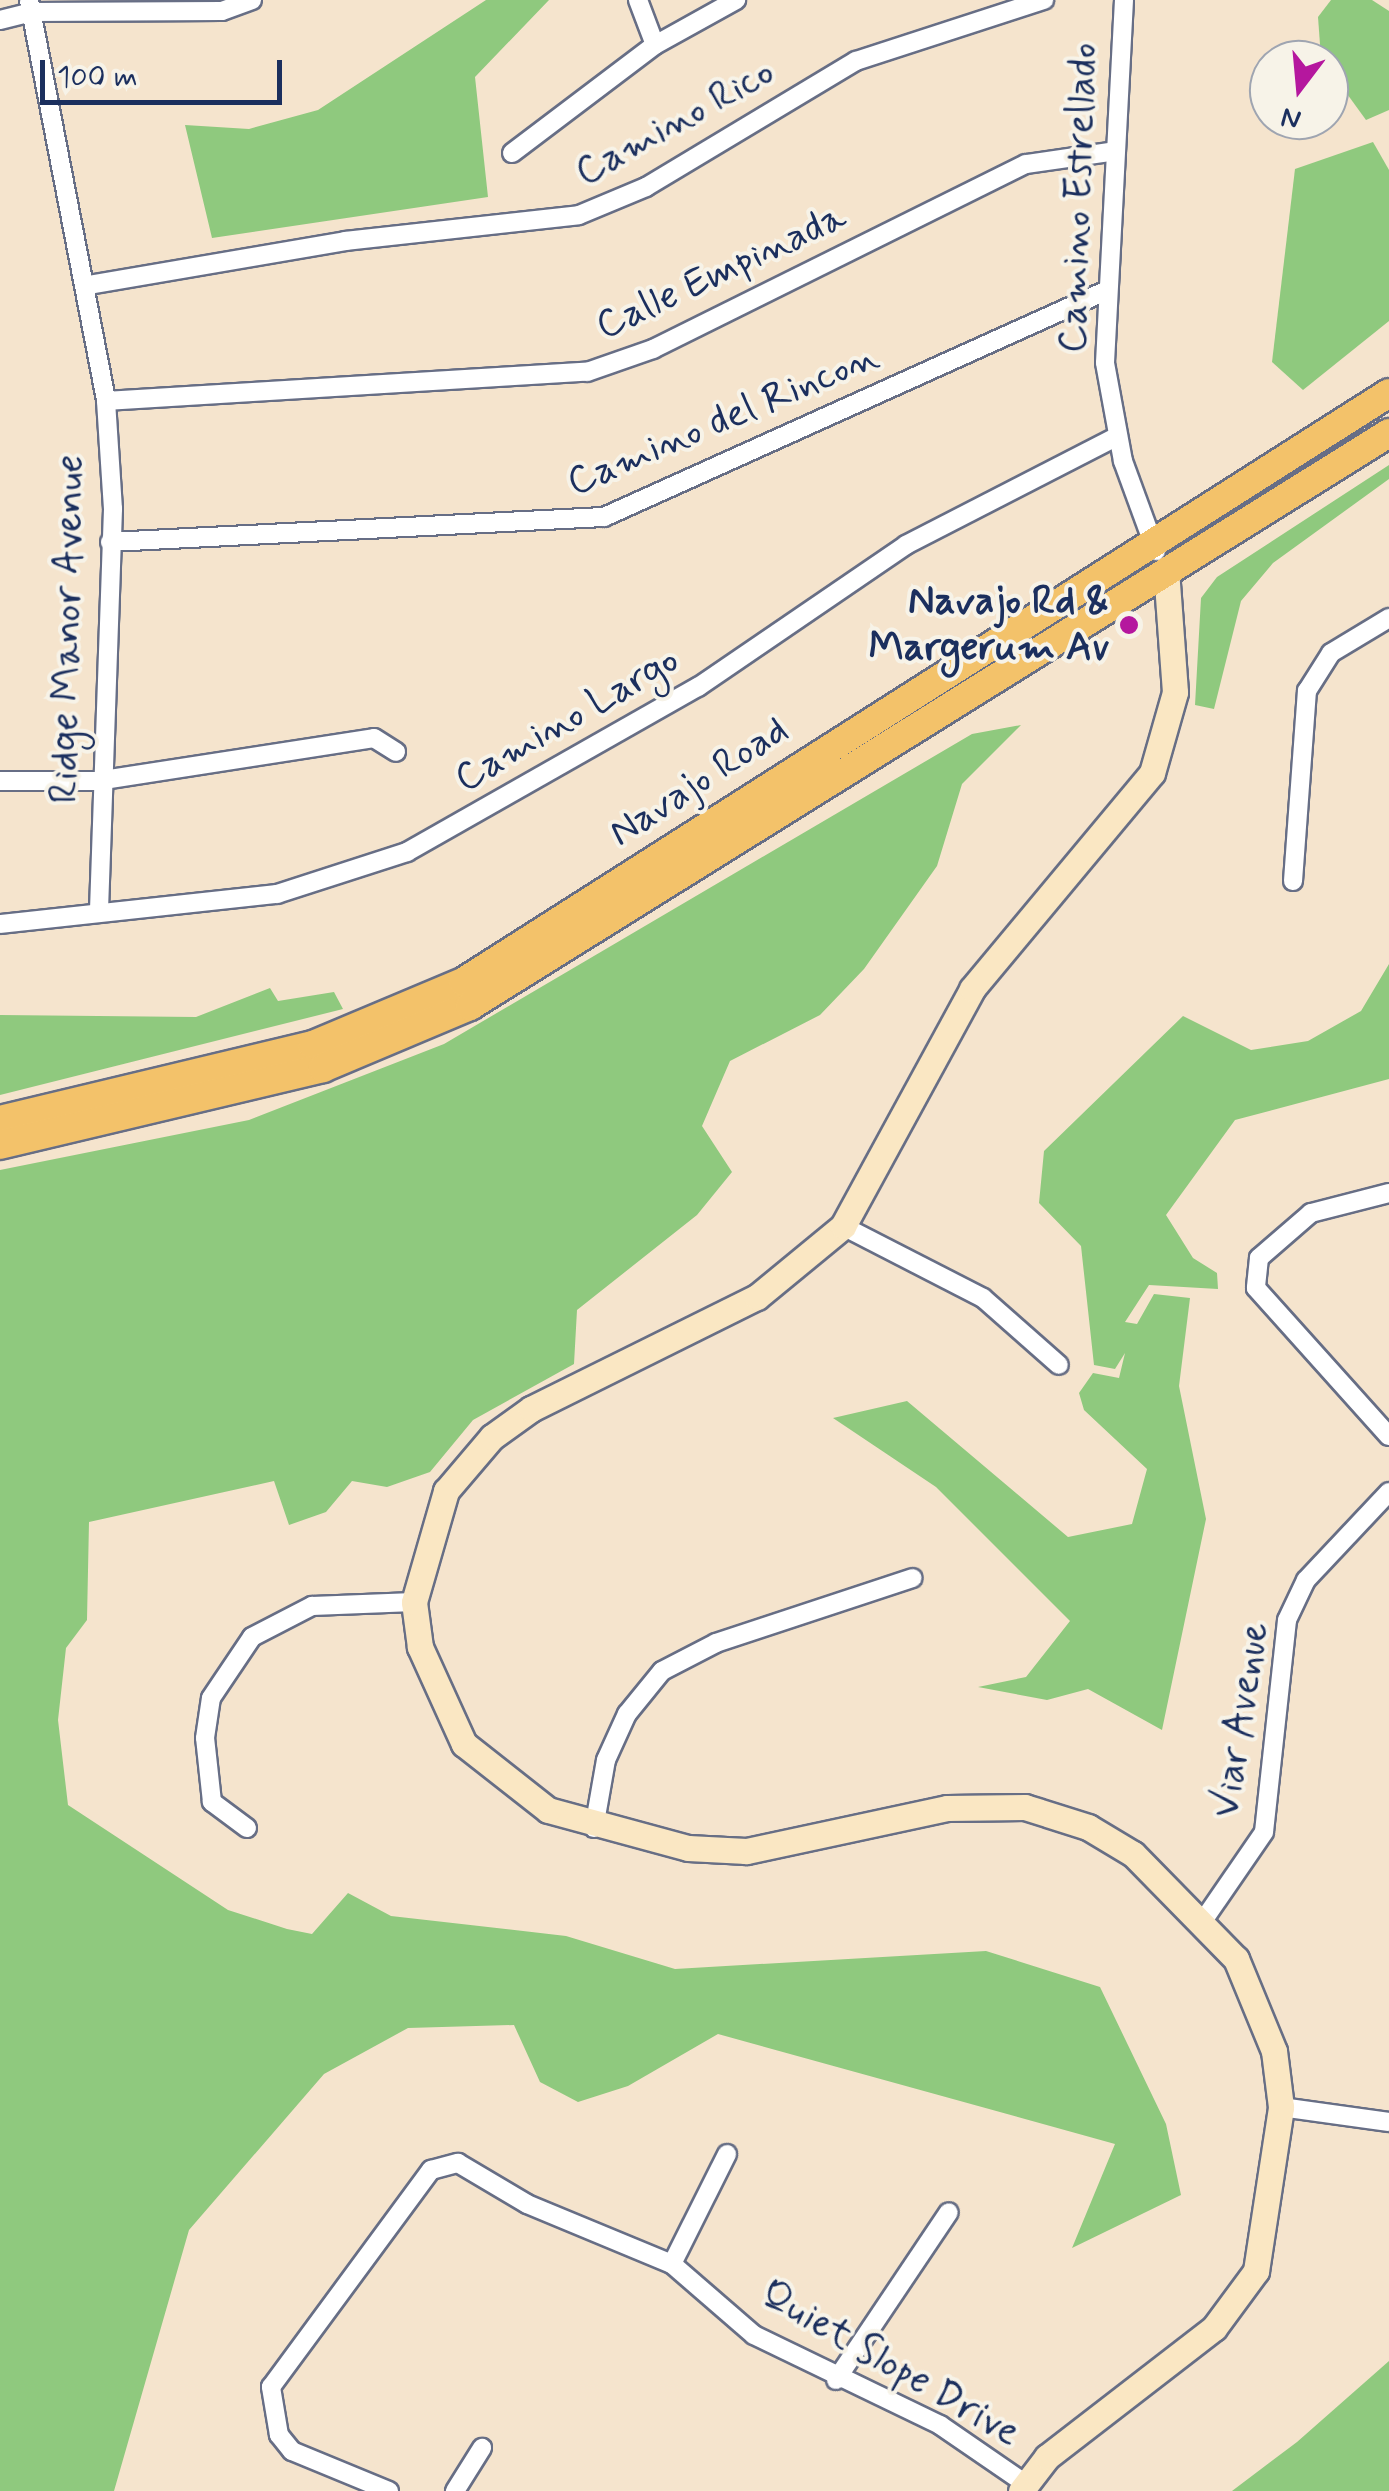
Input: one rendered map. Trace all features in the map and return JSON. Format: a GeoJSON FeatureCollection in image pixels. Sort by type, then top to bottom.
{"type":"FeatureCollection","features":[{"type":"Feature","properties":{"kind":"main road","name":"Navajo Road"},"geometry":{"type":"LineString","coordinates":[[0,1120],[313,1045],[463,982],[1150,539],[1389,394]]}},
{"type":"Feature","properties":{"kind":"main road"},"geometry":{"type":"LineString","coordinates":[[1344,420],[1363,448]]}},
{"type":"Feature","properties":{"kind":"main road","name":"Navajo Road"},"geometry":{"type":"LineString","coordinates":[[0,1145],[322,1068],[470,1006],[1389,433]]}},
{"type":"Feature","properties":{"kind":"street"},"geometry":{"type":"LineString","coordinates":[[0,20],[30,6],[222,12],[252,0]]}},
{"type":"Feature","properties":{"kind":"street"},"geometry":{"type":"LineString","coordinates":[[638,0],[654,45]]}},
{"type":"Feature","properties":{"kind":"street"},"geometry":{"type":"LineString","coordinates":[[512,153],[654,45],[736,0]]}},
{"type":"Feature","properties":{"kind":"street","name":"Camino Rico"},"geometry":{"type":"LineString","coordinates":[[88,285],[344,241],[578,216],[646,187],[856,61],[1044,0]]}},
{"type":"Feature","properties":{"kind":"street","name":"Camino Estrellado"},"geometry":{"type":"LineString","coordinates":[[1124,0],[1109,152],[1103,292],[1118,436],[1150,539],[1166,569]]}},
{"type":"Feature","properties":{"kind":"street","name":"Ridge Manor Avenue"},"geometry":{"type":"LineString","coordinates":[[30,6],[88,285],[106,401],[110,542],[97,781],[99,908]]}},
{"type":"Feature","properties":{"kind":"street","name":"Calle Empinada"},"geometry":{"type":"LineString","coordinates":[[106,401],[587,372],[654,349],[1026,164],[1109,152]]}},
{"type":"Feature","properties":{"kind":"street","name":"Camino del Rincon"},"geometry":{"type":"LineString","coordinates":[[110,542],[604,516],[1103,292]]}},
{"type":"Feature","properties":{"kind":"street","name":"Camino Largo"},"geometry":{"type":"LineString","coordinates":[[0,924],[99,908],[277,894],[407,852],[698,688],[906,546],[1118,436]]}},
{"type":"Feature","properties":{"kind":"street"},"geometry":{"type":"LineString","coordinates":[[1023,2488],[1047,2457],[1235,2306],[1271,2218],[1281,2108],[1259,2004],[1205,1918],[1103,1836],[1026,1806],[947,1808],[746,1851],[594,1828],[516,1792],[464,1744],[425,1662],[414,1602],[446,1490],[492,1438],[532,1409],[757,1297],[843,1226],[972,989],[1116,826],[1152,774],[1175,692],[1166,569]]}},
{"type":"Feature","properties":{"kind":"street"},"geometry":{"type":"LineString","coordinates":[[1293,881],[1308,691],[1331,654],[1389,618]]}},
{"type":"Feature","properties":{"kind":"street"},"geometry":{"type":"LineString","coordinates":[[0,781],[97,781],[374,738],[396,752]]}},
{"type":"Feature","properties":{"kind":"street"},"geometry":{"type":"LineString","coordinates":[[1389,1193],[1312,1212],[1258,1258],[1256,1288],[1389,1436]]}},
{"type":"Feature","properties":{"kind":"street"},"geometry":{"type":"LineString","coordinates":[[843,1226],[983,1298],[1059,1365]]}},
{"type":"Feature","properties":{"kind":"street","name":"Viar Avenue"},"geometry":{"type":"LineString","coordinates":[[1205,1918],[1264,1832],[1287,1620],[1306,1580],[1389,1492]]}},
{"type":"Feature","properties":{"kind":"street"},"geometry":{"type":"LineString","coordinates":[[594,1828],[613,1745],[662,1671],[716,1643],[914,1578]]}},
{"type":"Feature","properties":{"kind":"street"},"geometry":{"type":"LineString","coordinates":[[246,1828],[212,1802],[205,1738],[211,1698],[252,1637],[312,1606],[414,1602]]}},
{"type":"Feature","properties":{"kind":"street"},"geometry":{"type":"LineString","coordinates":[[1281,2108],[1389,2122]]}},
{"type":"Feature","properties":{"kind":"street"},"geometry":{"type":"LineString","coordinates":[[672,2264],[726,2154]]}},
{"type":"Feature","properties":{"kind":"street","name":"Quiet Slope Drive"},"geometry":{"type":"LineString","coordinates":[[389,2491],[292,2451],[272,2414],[278,2367],[431,2170],[458,2163],[526,2204],[672,2264],[754,2335],[836,2380],[940,2425],[1023,2488]]}},
{"type":"Feature","properties":{"kind":"street"},"geometry":{"type":"LineString","coordinates":[[836,2380],[949,2212]]}},
{"type":"Feature","properties":{"kind":"street"},"geometry":{"type":"LineString","coordinates":[[455,2491],[482,2448]]}},
{"type":"Feature","properties":{"kind":"green space"},"geometry":{"type":"Polygon","coordinates":[[[486,0],[549,0],[475,77],[488,197],[212,238],[185,125],[249,129],[318,110],[486,0]]]}},
{"type":"Feature","properties":{"kind":"green space"},"geometry":{"type":"Polygon","coordinates":[[[1331,0],[1372,0],[1389,11],[1389,110],[1366,120],[1349,97],[1349,40],[1320,40],[1318,17],[1331,0]]]}},
{"type":"Feature","properties":{"kind":"green space"},"geometry":{"type":"Polygon","coordinates":[[[1373,142],[1389,170],[1389,321],[1303,390],[1272,362],[1295,169],[1373,142]]]}},
{"type":"Feature","properties":{"kind":"green space"},"geometry":{"type":"Polygon","coordinates":[[[1389,465],[1389,479],[1273,563],[1241,601],[1214,709],[1195,705],[1201,598],[1217,577],[1389,465]]]}},
{"type":"Feature","properties":{"kind":"green space"},"geometry":{"type":"Polygon","coordinates":[[[1021,725],[962,784],[937,866],[864,969],[820,1015],[730,1061],[702,1126],[732,1172],[697,1215],[577,1310],[574,1364],[473,1420],[430,1472],[387,1487],[352,1481],[326,1512],[289,1525],[274,1481],[89,1522],[87,1620],[66,1648],[58,1720],[68,1805],[228,1910],[287,1929],[312,1934],[348,1893],[391,1916],[566,1936],[675,1969],[986,1951],[1100,1987],[1166,2124],[1181,2195],[1072,2248],[1115,2144],[718,2034],[628,2086],[578,2102],[540,2082],[514,2025],[408,2028],[324,2074],[189,2230],[114,2491],[0,2491],[0,1170],[249,1120],[444,1044],[972,734],[1021,725]]]}},
{"type":"Feature","properties":{"kind":"green space"},"geometry":{"type":"Polygon","coordinates":[[[1389,964],[1389,1079],[1235,1120],[1166,1215],[1193,1258],[1217,1273],[1218,1289],[1149,1285],[1125,1322],[1137,1324],[1154,1294],[1190,1298],[1179,1386],[1206,1519],[1162,1730],[1088,1689],[1047,1700],[978,1687],[1026,1677],[1070,1621],[936,1487],[833,1418],[907,1401],[1068,1537],[1132,1524],[1147,1469],[1084,1410],[1079,1393],[1093,1373],[1119,1378],[1125,1353],[1115,1369],[1094,1365],[1081,1246],[1039,1203],[1044,1151],[1183,1016],[1251,1050],[1308,1041],[1361,1011],[1389,964]]]}},
{"type":"Feature","properties":{"kind":"green space"},"geometry":{"type":"Polygon","coordinates":[[[270,988],[278,1001],[334,992],[343,1009],[0,1095],[0,1015],[196,1017],[270,988]]]}},
{"type":"Feature","properties":{"kind":"green space"},"geometry":{"type":"Polygon","coordinates":[[[1389,2361],[1389,2491],[1232,2491],[1297,2442],[1389,2361]]]}},
{"type":"Feature","properties":{"kind":"place","name":"Navajo Rd & Margerum Av"},"geometry":{"type":"Point","coordinates":[1129,625]}}]}
